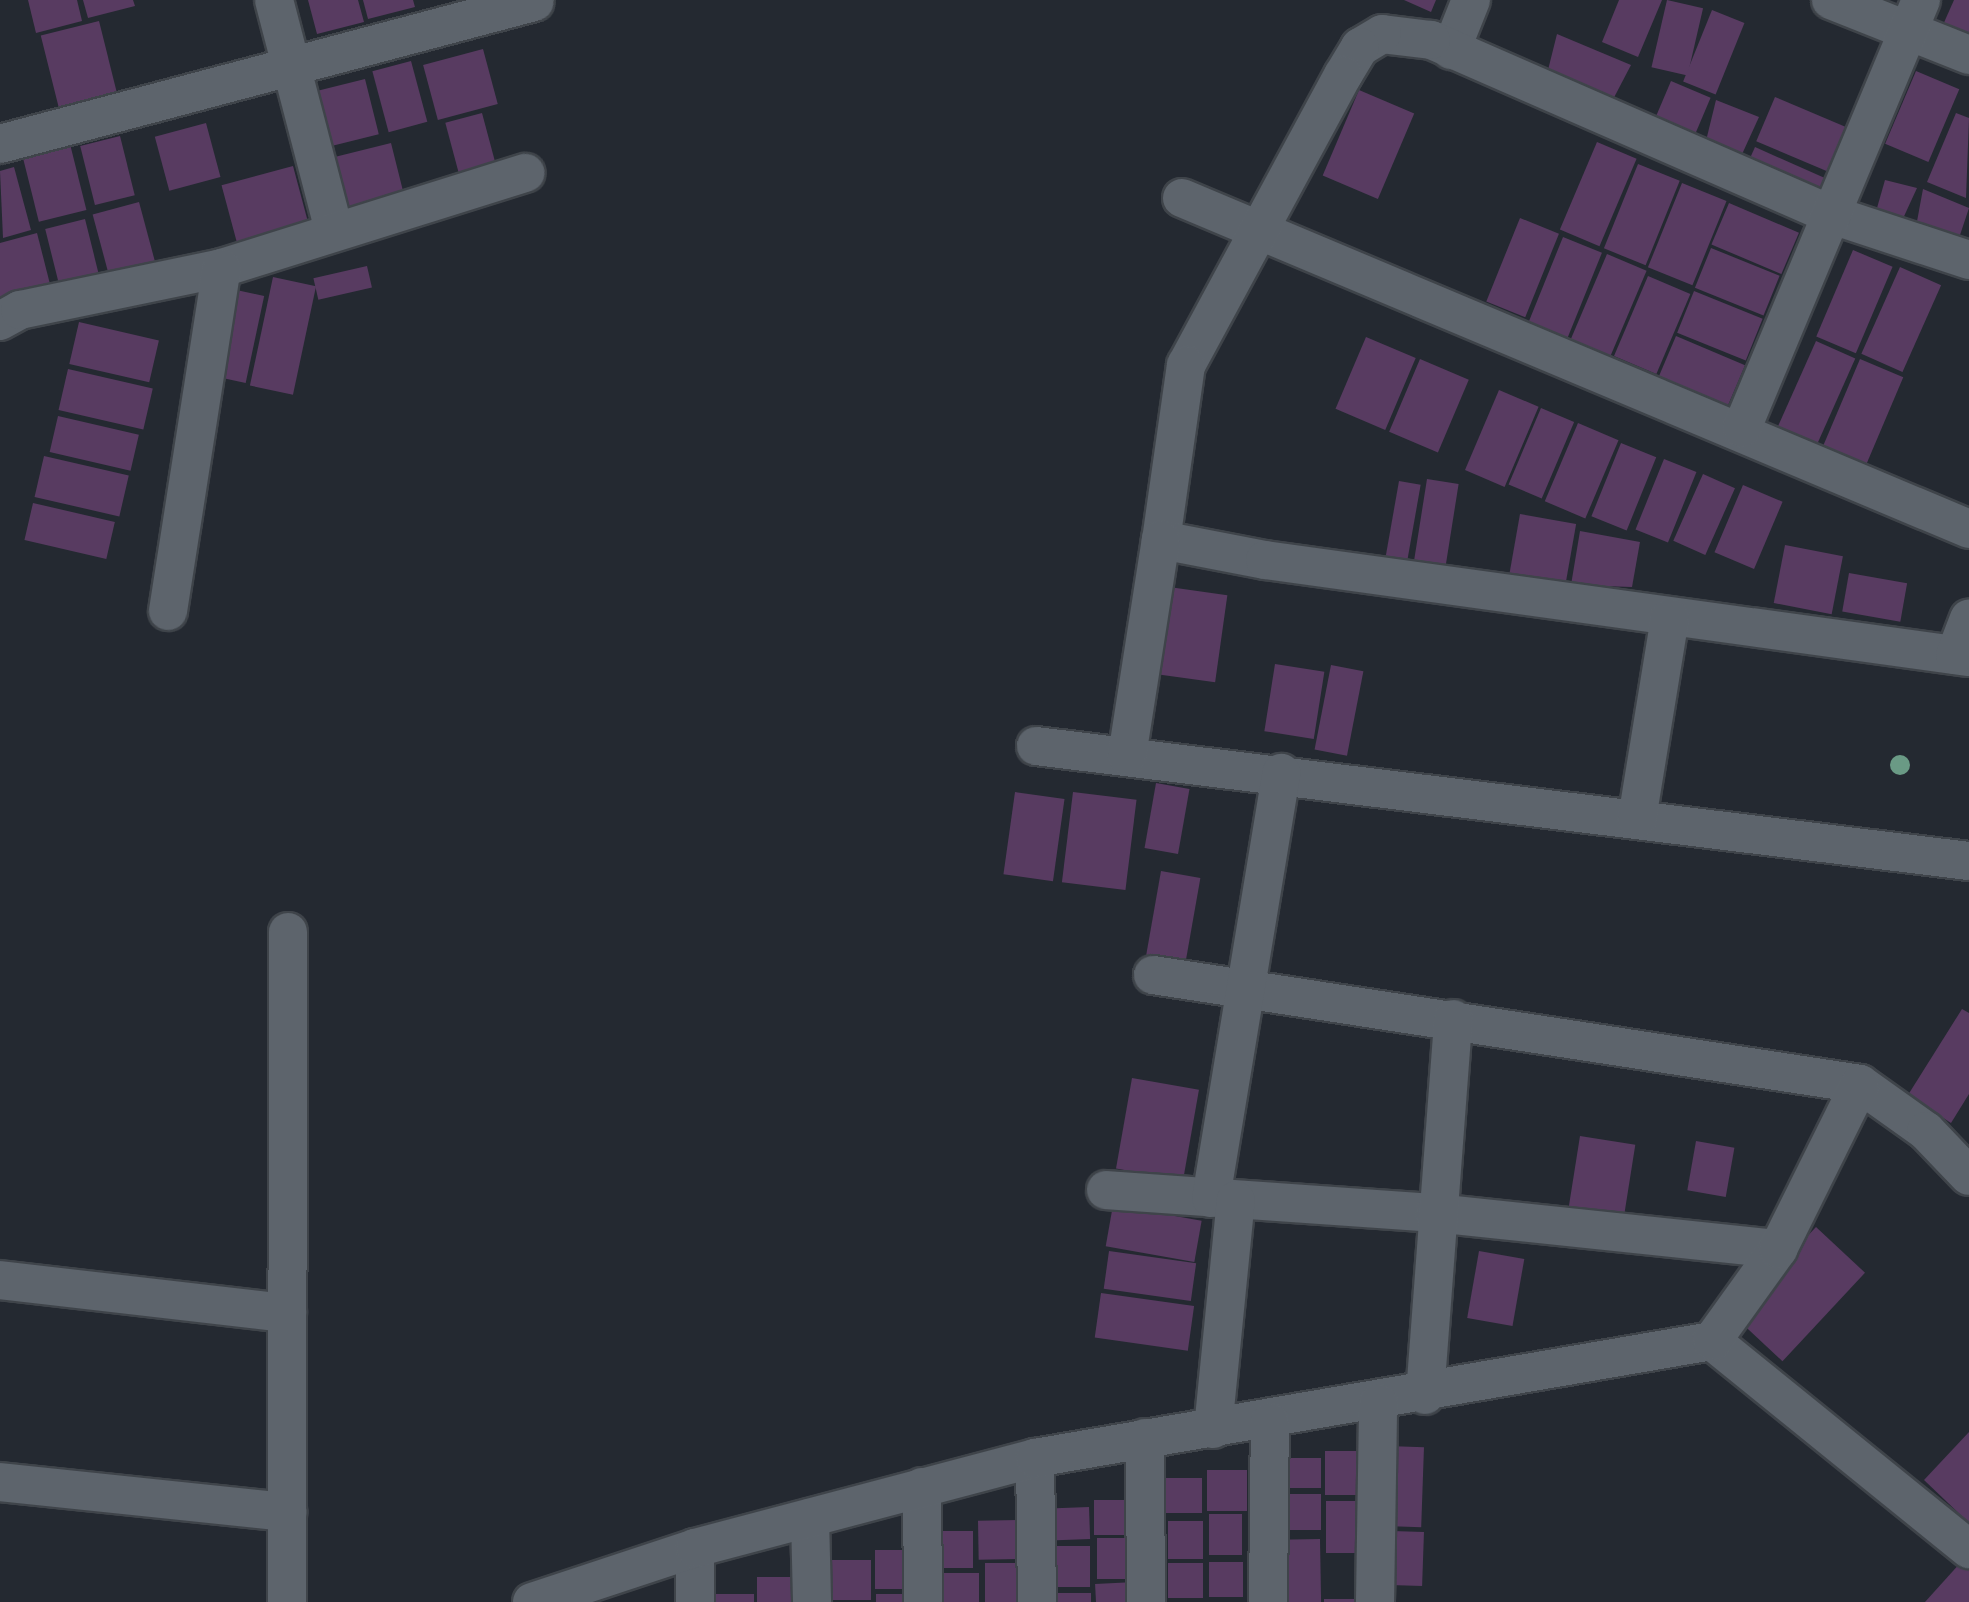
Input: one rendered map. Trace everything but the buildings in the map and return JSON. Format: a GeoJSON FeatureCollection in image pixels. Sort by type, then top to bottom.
{"type":"FeatureCollection","features":[{"type":"Feature","properties":{"kind":"street"},"geometry":{"type":"LineString","coordinates":[[274,0],[293,63],[334,231]]}},
{"type":"Feature","properties":{"kind":"street"},"geometry":{"type":"LineString","coordinates":[[1451,50],[1471,0]]}},
{"type":"Feature","properties":{"kind":"street"},"geometry":{"type":"LineString","coordinates":[[1831,0],[1914,16],[1969,55]]}},
{"type":"Feature","properties":{"kind":"street"},"geometry":{"type":"LineString","coordinates":[[0,144],[293,63],[534,2]]}},
{"type":"Feature","properties":{"kind":"street"},"geometry":{"type":"LineString","coordinates":[[1742,428],[1914,16]]}},
{"type":"Feature","properties":{"kind":"street"},"geometry":{"type":"LineString","coordinates":[[1127,756],[1186,365],[1360,47],[1382,34],[1404,32],[1451,50],[1832,215],[1969,260]]}},
{"type":"Feature","properties":{"kind":"street"},"geometry":{"type":"LineString","coordinates":[[0,321],[20,310],[222,268],[526,173]]}},
{"type":"Feature","properties":{"kind":"street"},"geometry":{"type":"LineString","coordinates":[[1182,198],[1742,428],[1969,529]]}},
{"type":"Feature","properties":{"kind":"street"},"geometry":{"type":"LineString","coordinates":[[168,611],[222,268]]}},
{"type":"Feature","properties":{"kind":"street"},"geometry":{"type":"LineString","coordinates":[[1161,540],[1670,618],[1962,656],[1969,620]]}},
{"type":"Feature","properties":{"kind":"street"},"geometry":{"type":"LineString","coordinates":[[1637,819],[1670,618]]}},
{"type":"Feature","properties":{"kind":"street"},"geometry":{"type":"LineString","coordinates":[[1035,746],[1281,773],[1969,861]]}},
{"type":"Feature","properties":{"kind":"street"},"geometry":{"type":"LineString","coordinates":[[1213,1429],[1224,1199],[1241,987],[1281,773]]}},
{"type":"Feature","properties":{"kind":"street"},"geometry":{"type":"LineString","coordinates":[[287,1602],[288,932]]}},
{"type":"Feature","properties":{"kind":"street"},"geometry":{"type":"LineString","coordinates":[[1153,975],[1453,1018],[1860,1084],[1926,1131],[1969,1176]]}},
{"type":"Feature","properties":{"kind":"street"},"geometry":{"type":"LineString","coordinates":[[1425,1395],[1435,1213],[1453,1018]]}},
{"type":"Feature","properties":{"kind":"street"},"geometry":{"type":"LineString","coordinates":[[532,1602],[695,1548],[1035,1458],[1145,1438],[1270,1422],[1378,1404],[1713,1341],[1778,1249],[1860,1084]]}},
{"type":"Feature","properties":{"kind":"street"},"geometry":{"type":"LineString","coordinates":[[1106,1190],[1435,1213],[1778,1249]]}},
{"type":"Feature","properties":{"kind":"street"},"geometry":{"type":"LineString","coordinates":[[0,1280],[287,1312]]}},
{"type":"Feature","properties":{"kind":"street"},"geometry":{"type":"LineString","coordinates":[[1713,1341],[1969,1549]]}},
{"type":"Feature","properties":{"kind":"street"},"geometry":{"type":"LineString","coordinates":[[1376,1602],[1378,1404]]}},
{"type":"Feature","properties":{"kind":"street"},"geometry":{"type":"LineString","coordinates":[[1268,1602],[1270,1422]]}},
{"type":"Feature","properties":{"kind":"street"},"geometry":{"type":"LineString","coordinates":[[1145,1438],[1146,1602]]}},
{"type":"Feature","properties":{"kind":"street"},"geometry":{"type":"LineString","coordinates":[[1035,1458],[1037,1602]]}},
{"type":"Feature","properties":{"kind":"street"},"geometry":{"type":"LineString","coordinates":[[0,1482],[287,1512]]}},
{"type":"Feature","properties":{"kind":"street"},"geometry":{"type":"LineString","coordinates":[[922,1487],[923,1602]]}},
{"type":"Feature","properties":{"kind":"street"},"geometry":{"type":"LineString","coordinates":[[810,1518],[812,1602]]}},
{"type":"Feature","properties":{"kind":"street"},"geometry":{"type":"LineString","coordinates":[[695,1548],[695,1602]]}}]}
